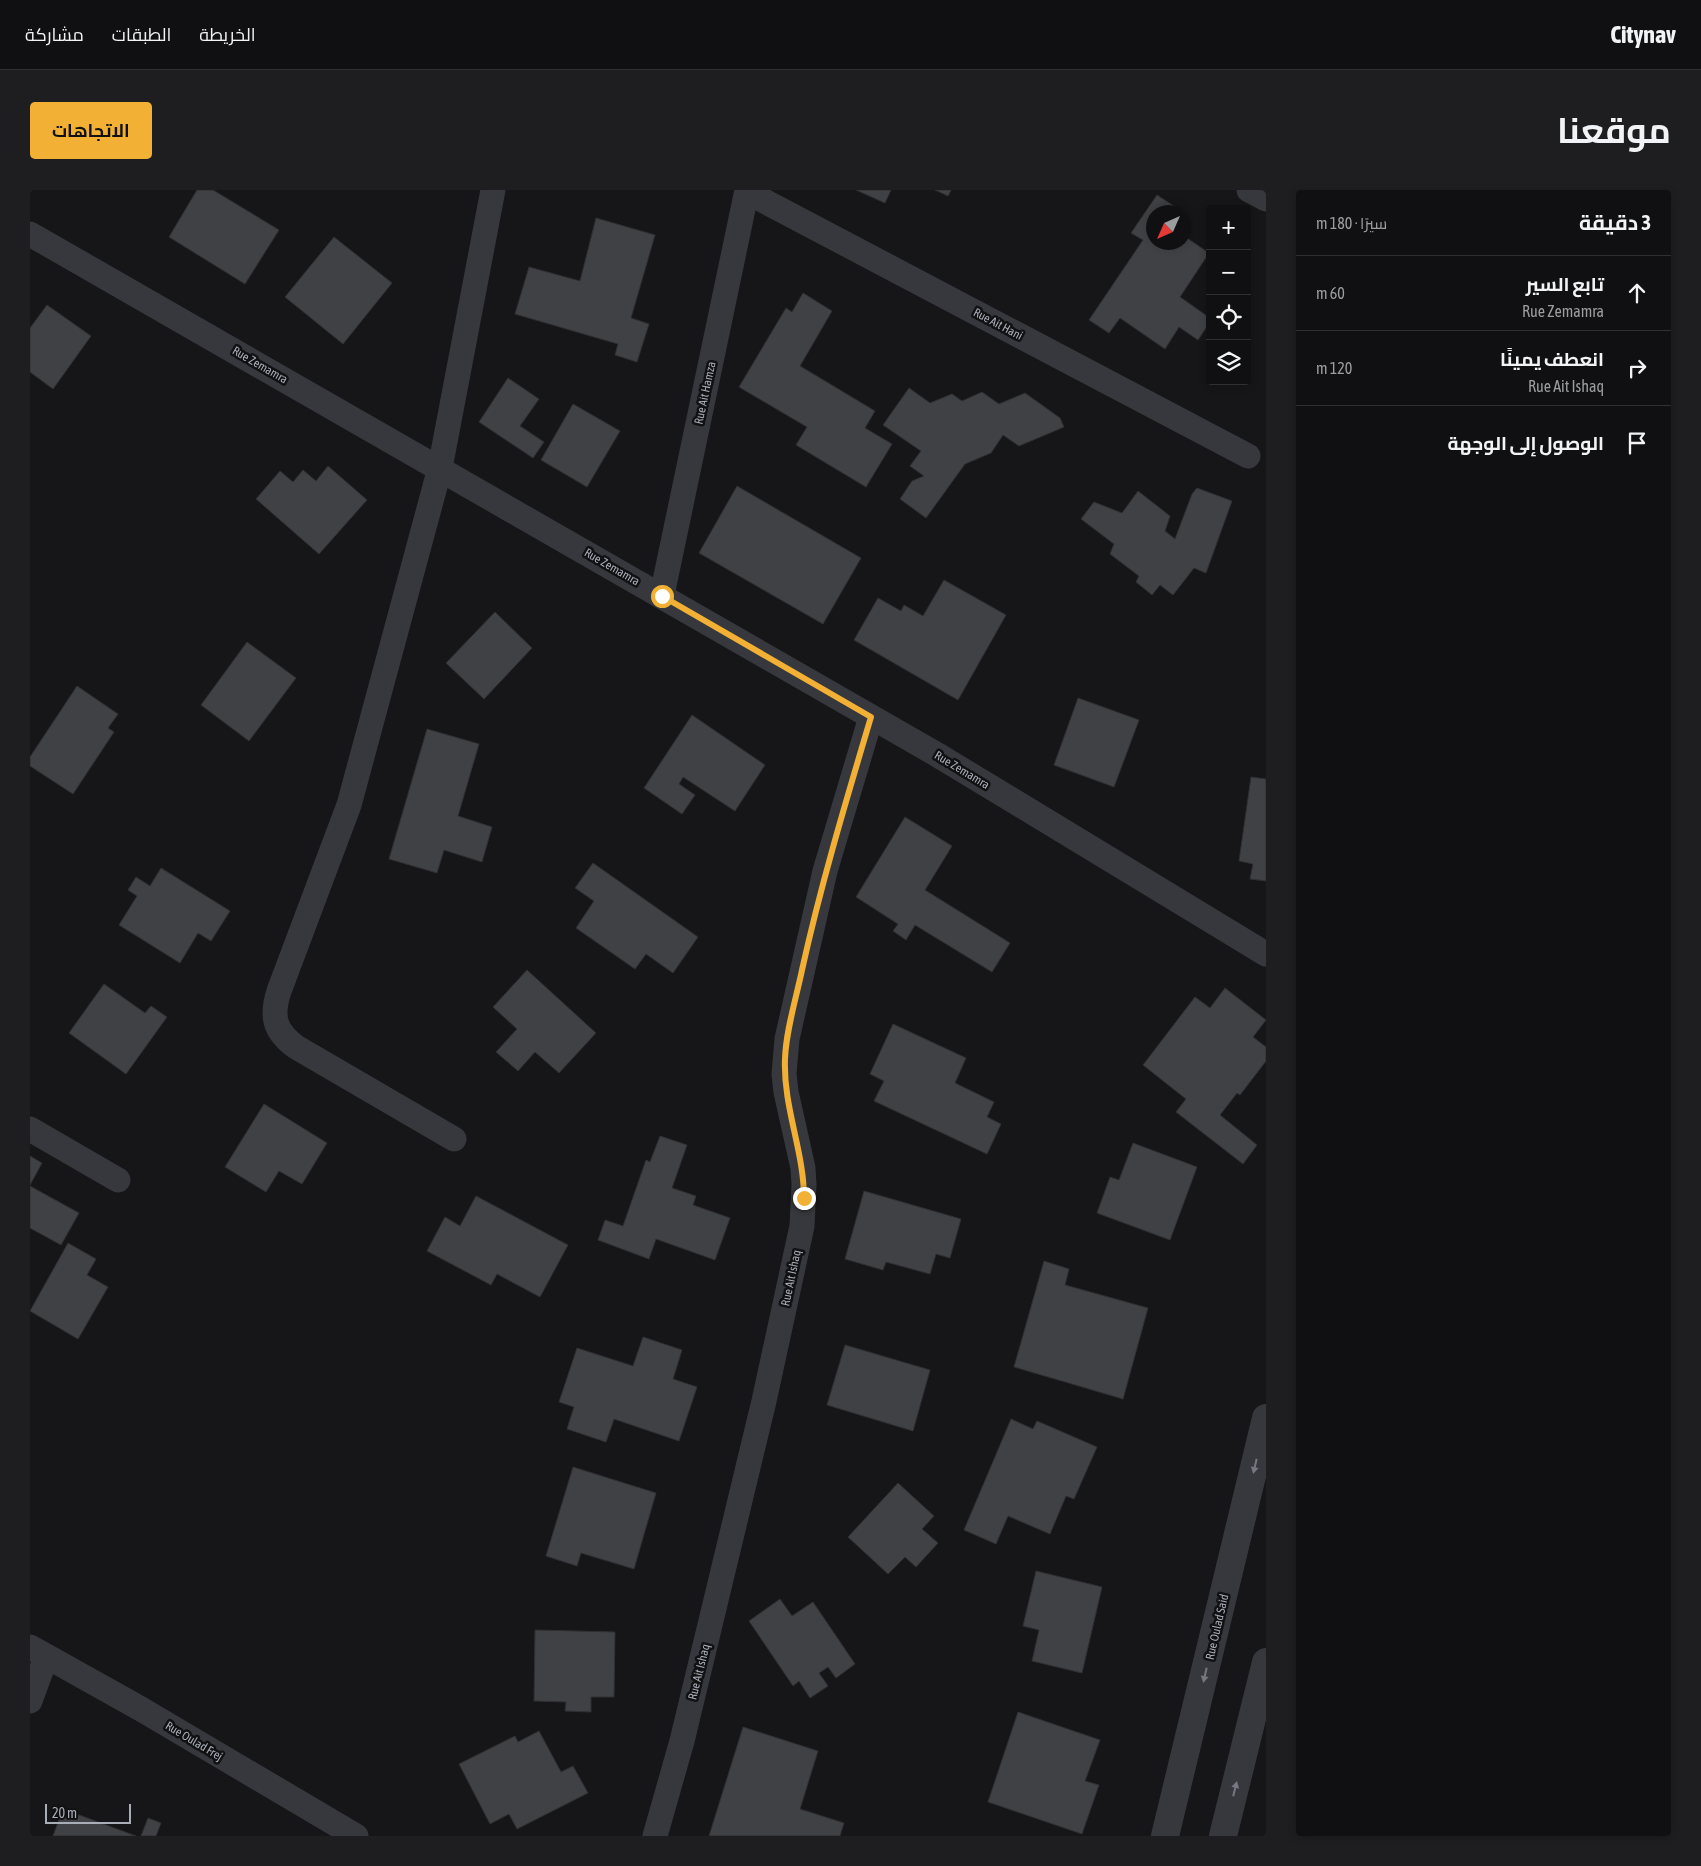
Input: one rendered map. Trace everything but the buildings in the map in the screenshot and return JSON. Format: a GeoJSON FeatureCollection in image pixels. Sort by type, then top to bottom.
{"type":"FeatureCollection","features":[{"type":"Feature","properties":{"kind":"street"},"geometry":{"type":"LineString","coordinates":[[454,1139],[286,1039],[278,1029],[274,1016],[275,1003],[279,991],[349,805],[440,468],[493,190]]}},
{"type":"Feature","properties":{"kind":"street"},"geometry":{"type":"LineString","coordinates":[[1249,190],[1266,199]]}},
{"type":"Feature","properties":{"kind":"street","name":"Rue Ait Hani"},"geometry":{"type":"LineString","coordinates":[[747,191],[1248,456]]}},
{"type":"Feature","properties":{"kind":"street","name":"Rue Ait Hamza"},"geometry":{"type":"LineString","coordinates":[[662,596],[747,191]]}},
{"type":"Feature","properties":{"kind":"street","name":"Rue Zemamra"},"geometry":{"type":"LineString","coordinates":[[30,234],[871,717],[1266,954]]}},
{"type":"Feature","properties":{"kind":"street","name":"Rue Ait Ishaq"},"geometry":{"type":"LineString","coordinates":[[655,1836],[682,1741],[762,1410],[802,1226],[803,1168],[786,1092],[784,1074],[787,1039],[825,871],[871,717]]}},
{"type":"Feature","properties":{"kind":"street"},"geometry":{"type":"LineString","coordinates":[[30,1129],[118,1180]]}},
{"type":"Feature","properties":{"kind":"street","name":"Rue Oulad Said"},"geometry":{"type":"LineString","coordinates":[[1165,1836],[1266,1418]]}},
{"type":"Feature","properties":{"kind":"street"},"geometry":{"type":"LineString","coordinates":[[30,1702],[38,1652]]}},
{"type":"Feature","properties":{"kind":"street","name":"Rue Oulad Frej"},"geometry":{"type":"LineString","coordinates":[[38,1652],[141,1709],[356,1836]]}},
{"type":"Feature","properties":{"kind":"street"},"geometry":{"type":"LineString","coordinates":[[1223,1836],[1266,1662]]}},
{"type":"Feature","properties":{"kind":"route"},"geometry":{"type":"LineString","coordinates":[[662,596],[871,717],[825,871],[787,1039],[784,1074],[786,1092],[803,1168],[804,1198]]}}]}
